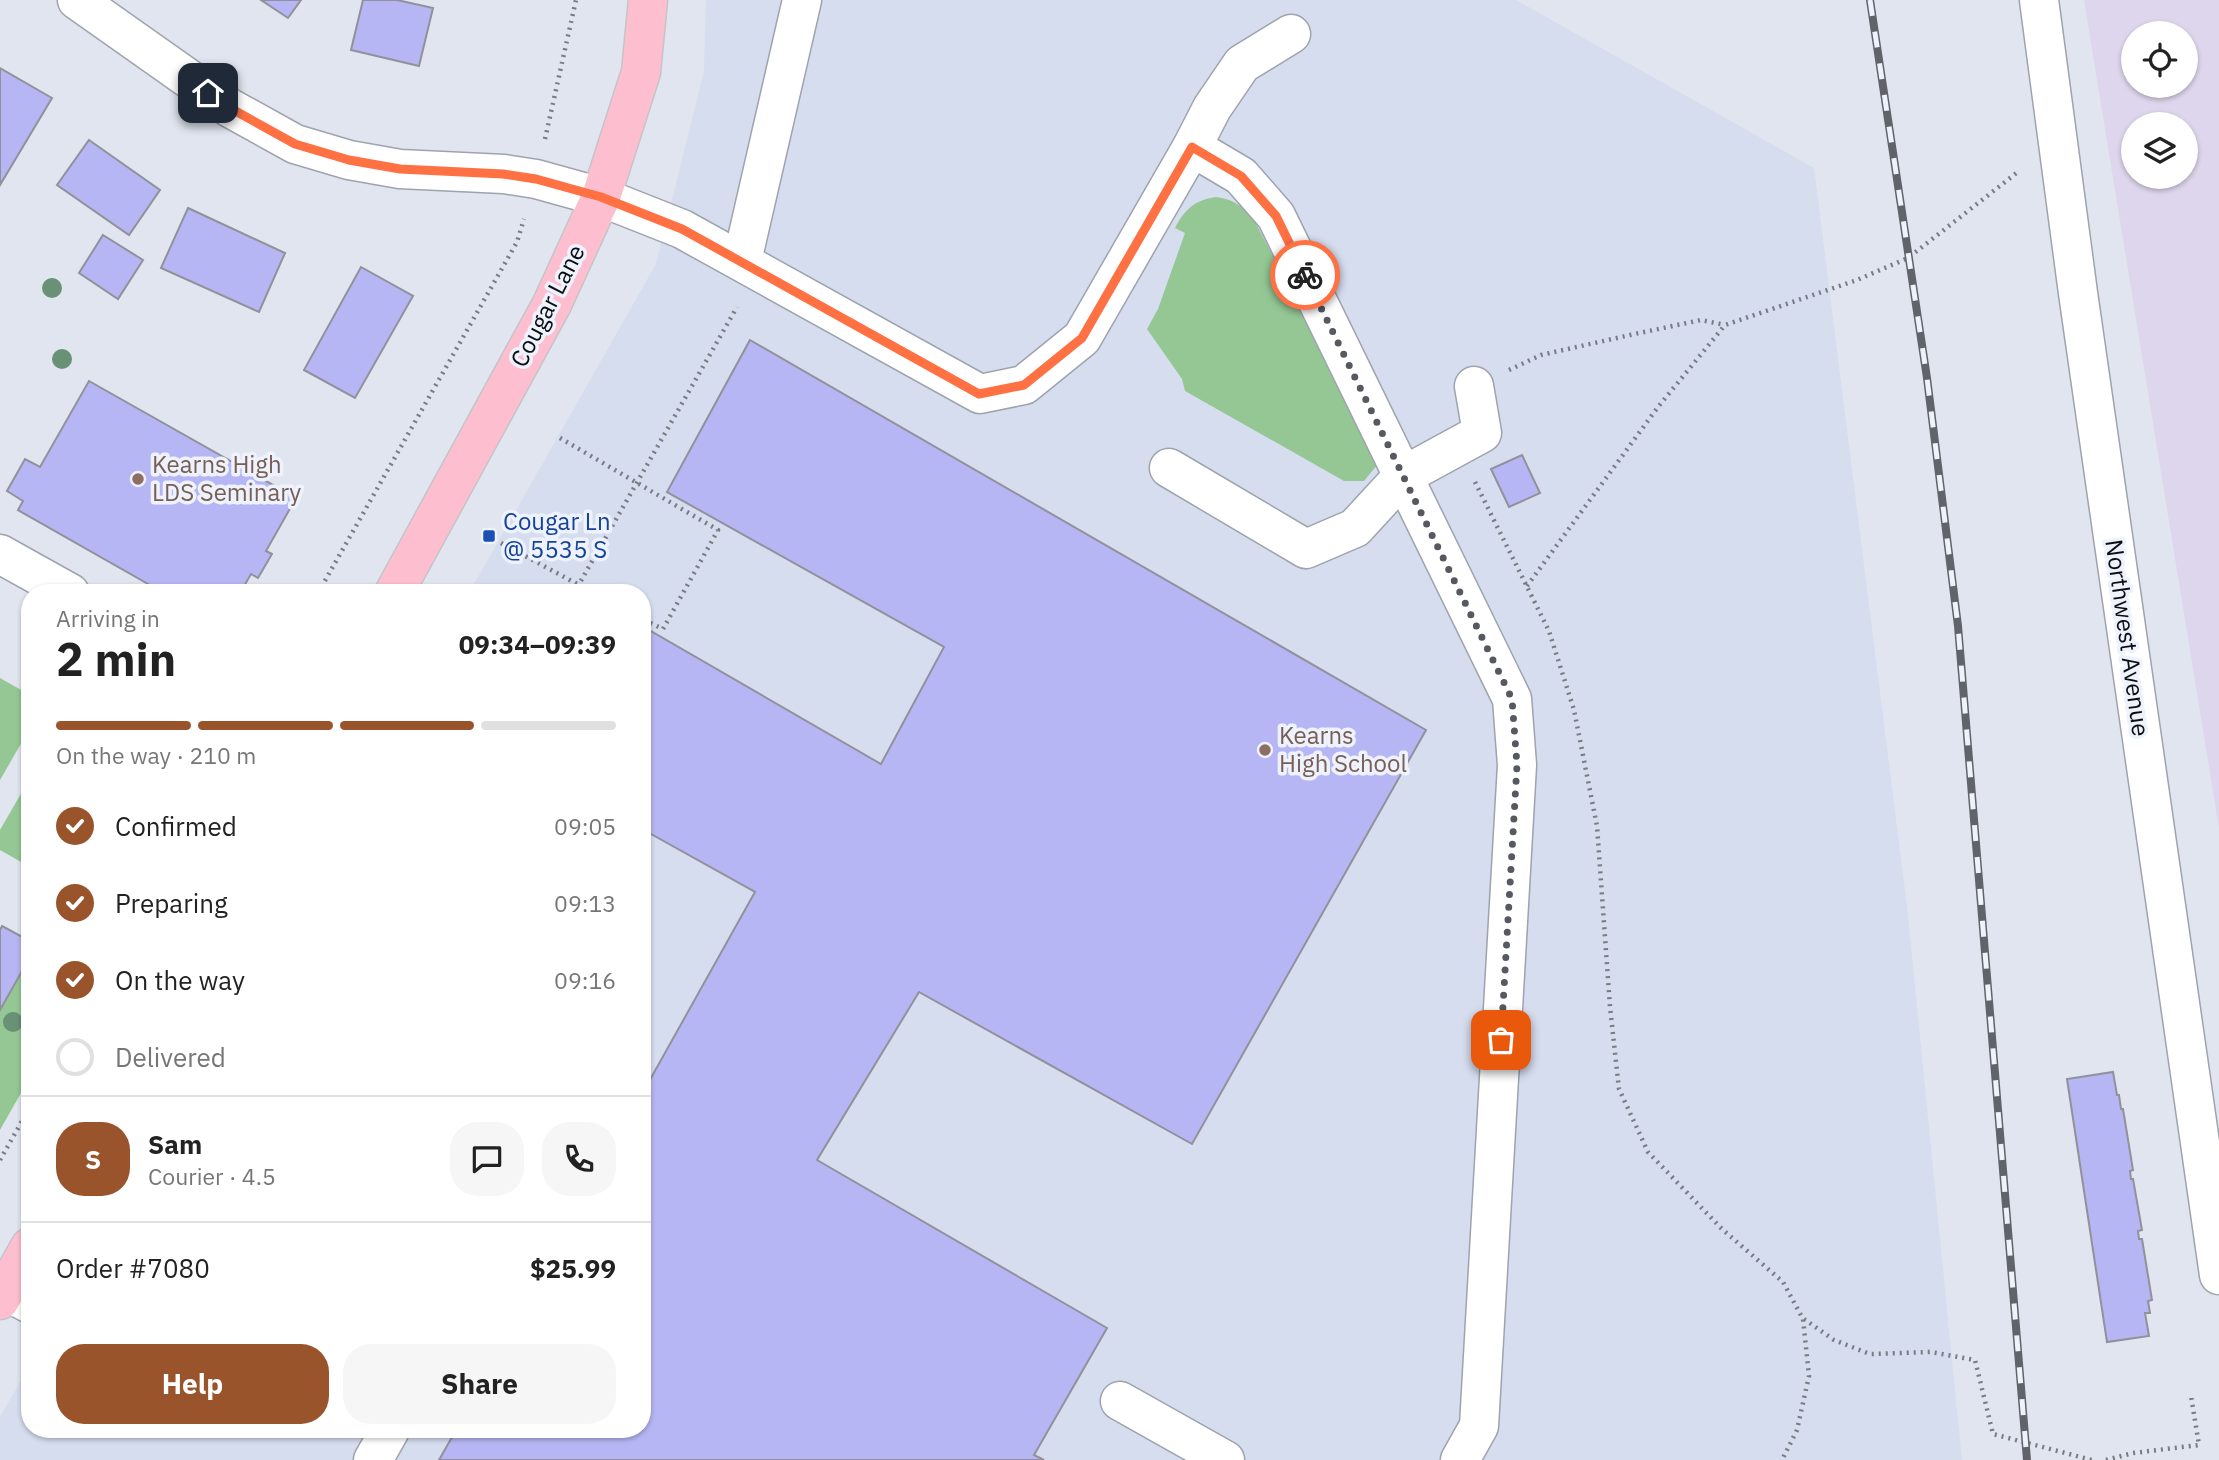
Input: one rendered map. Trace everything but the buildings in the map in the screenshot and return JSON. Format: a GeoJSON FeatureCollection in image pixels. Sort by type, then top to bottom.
{"type":"FeatureCollection","features":[{"type":"Feature","properties":{"kind":"main road","name":"Cougar Lane"},"geometry":{"type":"LineString","coordinates":[[399,584],[552,304],[601,197],[641,72],[648,0]]}},
{"type":"Feature","properties":{"kind":"main road"},"geometry":{"type":"LineString","coordinates":[[7,1293],[21,1265]]}},
{"type":"Feature","properties":{"kind":"street"},"geometry":{"type":"LineString","coordinates":[[77,0],[230,108],[295,144],[349,160],[400,169],[503,174],[536,179],[601,197],[682,229],[979,394],[1024,385],[1082,338],[1212,108],[1242,64],[1291,34]]}},
{"type":"Feature","properties":{"kind":"street"},"geometry":{"type":"LineString","coordinates":[[742,261],[802,0]]}},
{"type":"Feature","properties":{"kind":"street","name":"Northwest Avenue"},"geometry":{"type":"LineString","coordinates":[[2039,0],[2165,910],[2219,1275]]}},
{"type":"Feature","properties":{"kind":"street"},"geometry":{"type":"LineString","coordinates":[[1192,147],[1241,176],[1276,216],[1512,699],[1517,765],[1479,1426],[1460,1460]]}},
{"type":"Feature","properties":{"kind":"street"},"geometry":{"type":"LineString","coordinates":[[1169,468],[1306,549],[1355,528],[1403,476],[1482,433],[1474,386]]}},
{"type":"Feature","properties":{"kind":"street"},"geometry":{"type":"LineString","coordinates":[[0,554],[54,584]]}},
{"type":"Feature","properties":{"kind":"street"},"geometry":{"type":"LineString","coordinates":[[1120,1401],[1225,1460]]}},
{"type":"Feature","properties":{"kind":"street"},"geometry":{"type":"LineString","coordinates":[[373,1460],[385,1438]]}},
{"type":"Feature","properties":{"kind":"path"},"geometry":{"type":"LineString","coordinates":[[562,68],[576,0]]}},
{"type":"Feature","properties":{"kind":"path"},"geometry":{"type":"LineString","coordinates":[[1527,586],[1658,407],[1725,326],[1857,280],[1908,258],[2015,175],[2057,138]]}},
{"type":"Feature","properties":{"kind":"path"},"geometry":{"type":"LineString","coordinates":[[323,584],[517,242]]}},
{"type":"Feature","properties":{"kind":"path"},"geometry":{"type":"LineString","coordinates":[[579,584],[737,307]]}},
{"type":"Feature","properties":{"kind":"path"},"geometry":{"type":"LineString","coordinates":[[1474,386],[1541,355],[1701,320],[1725,326]]}},
{"type":"Feature","properties":{"kind":"path"},"geometry":{"type":"LineString","coordinates":[[561,438],[718,530],[663,629],[651,623]]}},
{"type":"Feature","properties":{"kind":"path"},"geometry":{"type":"LineString","coordinates":[[1458,447],[1549,631],[1574,710],[1597,826],[1610,1007],[1619,1089],[1648,1152],[1722,1229],[1783,1282],[1803,1319],[1809,1376],[1797,1430],[1782,1460]]}},
{"type":"Feature","properties":{"kind":"path"},"geometry":{"type":"LineString","coordinates":[[501,543],[576,584]]}},
{"type":"Feature","properties":{"kind":"path"},"geometry":{"type":"LineString","coordinates":[[0,1160],[21,1123]]}},
{"type":"Feature","properties":{"kind":"path"},"geometry":{"type":"LineString","coordinates":[[1803,1319],[1834,1340],[1870,1354],[1931,1352],[1975,1360],[1993,1434],[2092,1460]]}},
{"type":"Feature","properties":{"kind":"path"},"geometry":{"type":"LineString","coordinates":[[2106,1460],[2133,1453],[2199,1445],[2191,1395]]}},
{"type":"Feature","properties":{"kind":"shaded area","name":"Kearns High School"},"geometry":{"type":"Polygon","coordinates":[[[706,0],[1516,0],[1814,168],[1907,907],[1962,1460],[0,1460],[0,1417],[21,1381],[21,1438],[651,1438],[651,584],[474,584],[656,264],[704,71],[706,0]]]}},
{"type":"Feature","properties":{"kind":"shaded area"},"geometry":{"type":"Polygon","coordinates":[[[2084,0],[2219,0],[2219,828],[2084,0]]]}},
{"type":"Feature","properties":{"kind":"green space"},"geometry":{"type":"Polygon","coordinates":[[[1216,197],[1236,203],[1252,216],[1377,455],[1378,464],[1364,481],[1344,481],[1185,391],[1182,379],[1147,329],[1158,309],[1185,233],[1175,228],[1191,206],[1216,197]]]}},
{"type":"Feature","properties":{"kind":"green space"},"geometry":{"type":"Polygon","coordinates":[[[0,678],[21,690],[21,744],[0,780],[0,678]]]}},
{"type":"Feature","properties":{"kind":"green space"},"geometry":{"type":"Polygon","coordinates":[[[21,794],[21,862],[0,850],[0,830],[21,794]]]}},
{"type":"Feature","properties":{"kind":"green space"},"geometry":{"type":"Polygon","coordinates":[[[21,973],[21,1093],[0,1130],[0,1010],[21,973]]]}},
{"type":"Feature","properties":{"kind":"railway"},"geometry":{"type":"LineString","coordinates":[[1870,0],[1927,378],[1958,626],[2027,1460]]}},
{"type":"Feature","properties":{"kind":"way so far"},"geometry":{"type":"LineString","coordinates":[[1305,275],[1512,699],[1517,765],[1501,1040]]}},
{"type":"Feature","properties":{"kind":"place","name":"Kearns High LDS Seminary"},"geometry":{"type":"Point","coordinates":[138,479]}},
{"type":"Feature","properties":{"kind":"place","name":"Cougar Ln @ 5535 S"},"geometry":{"type":"Point","coordinates":[489,536]}},
{"type":"Feature","properties":{"kind":"place","name":"Kearns High School"},"geometry":{"type":"Point","coordinates":[1265,750]}},
{"type":"Feature","properties":{"kind":"route"},"geometry":{"type":"LineString","coordinates":[[208,93],[295,144],[349,160],[400,169],[503,174],[536,179],[601,197],[682,229],[979,394],[1024,385],[1082,338],[1192,147],[1241,176],[1276,216],[1305,275]]}}]}
